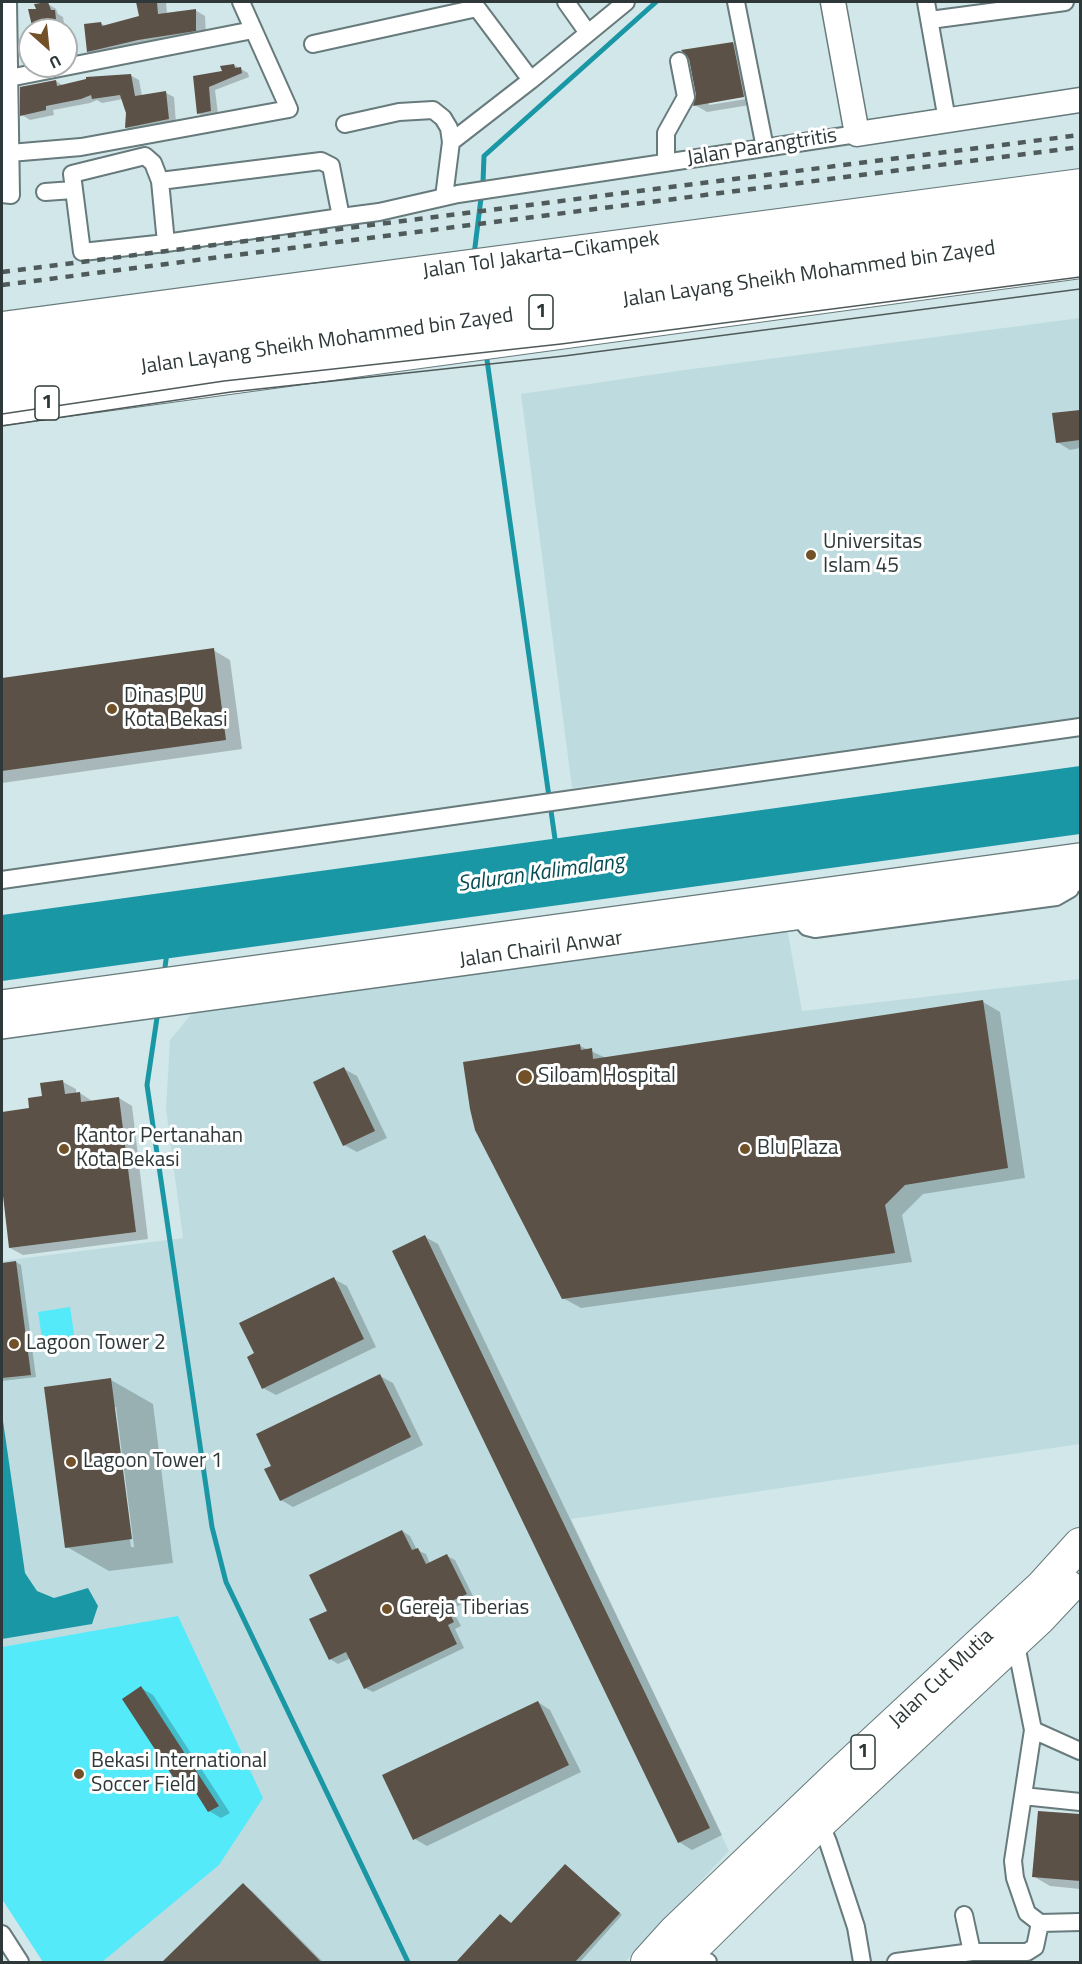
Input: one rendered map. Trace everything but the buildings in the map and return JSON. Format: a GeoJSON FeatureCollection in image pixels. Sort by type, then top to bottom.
{"type":"FeatureCollection","features":[{"type":"Feature","properties":{"kind":"highway","name":"Jalan Tol Jakarta–Cikampek"},"geometry":{"type":"LineString","coordinates":[[2,328],[1080,185]]}},
{"type":"Feature","properties":{"kind":"highway","name":"Jalan Layang Sheikh Mohammed bin Zayed"},"geometry":{"type":"LineString","coordinates":[[2,358],[1080,214]]}},
{"type":"Feature","properties":{"kind":"highway","name":"Jalan Layang Sheikh Mohammed bin Zayed"},"geometry":{"type":"LineString","coordinates":[[2,386],[1080,238]]}},
{"type":"Feature","properties":{"kind":"highway","name":"1"},"geometry":{"type":"LineString","coordinates":[[2,409],[1080,262]]}},
{"type":"Feature","properties":{"kind":"highway"},"geometry":{"type":"LineString","coordinates":[[2,425],[44,416],[93,396]]}},
{"type":"Feature","properties":{"kind":"highway","name":"Jalan Cut Mutia"},"geometry":{"type":"LineString","coordinates":[[646,1962],[675,1931],[838,1775],[1042,1586],[1080,1544]]}},
{"type":"Feature","properties":{"kind":"highway","name":"Jalan Cut Mutia"},"geometry":{"type":"LineString","coordinates":[[690,1961],[820,1823],[1080,1576]]}},
{"type":"Feature","properties":{"kind":"main road","name":"Jalan Chairil Anwar"},"geometry":{"type":"LineString","coordinates":[[2,1004],[122,997],[796,906],[1077,871]]}},
{"type":"Feature","properties":{"kind":"main road","name":"Jalan Chairil Anwar"},"geometry":{"type":"LineString","coordinates":[[2,1025],[122,997]]}},
{"type":"Feature","properties":{"kind":"street"},"geometry":{"type":"LineString","coordinates":[[10,153],[81,147],[289,109],[241,2]]}},
{"type":"Feature","properties":{"kind":"street"},"geometry":{"type":"LineString","coordinates":[[566,2],[588,33]]}},
{"type":"Feature","properties":{"kind":"street"},"geometry":{"type":"LineString","coordinates":[[451,142],[626,2]]}},
{"type":"Feature","properties":{"kind":"street"},"geometry":{"type":"LineString","coordinates":[[736,2],[765,148]]}},
{"type":"Feature","properties":{"kind":"street"},"geometry":{"type":"LineString","coordinates":[[833,2],[857,134]]}},
{"type":"Feature","properties":{"kind":"street"},"geometry":{"type":"LineString","coordinates":[[927,2],[947,120]]}},
{"type":"Feature","properties":{"kind":"street"},"geometry":{"type":"LineString","coordinates":[[930,20],[1065,2]]}},
{"type":"Feature","properties":{"kind":"street"},"geometry":{"type":"LineString","coordinates":[[6,195],[10,153],[6,120],[9,78],[5,37],[14,3]]}},
{"type":"Feature","properties":{"kind":"street"},"geometry":{"type":"LineString","coordinates":[[313,44],[477,8],[531,80]]}},
{"type":"Feature","properties":{"kind":"street"},"geometry":{"type":"LineString","coordinates":[[9,78],[253,30]]}},
{"type":"Feature","properties":{"kind":"street"},"geometry":{"type":"LineString","coordinates":[[666,163],[666,133],[686,97],[679,61]]}},
{"type":"Feature","properties":{"kind":"street","name":"Jalan Parangtritis"},"geometry":{"type":"LineString","coordinates":[[73,190],[82,252],[166,243],[379,212],[451,195],[1080,100]]}},
{"type":"Feature","properties":{"kind":"street"},"geometry":{"type":"LineString","coordinates":[[345,124],[399,112],[433,110],[449,128],[451,195]]}},
{"type":"Feature","properties":{"kind":"street"},"geometry":{"type":"LineString","coordinates":[[45,192],[73,190],[72,174],[145,156],[153,163],[160,181],[166,243]]}},
{"type":"Feature","properties":{"kind":"street"},"geometry":{"type":"LineString","coordinates":[[160,181],[321,161],[331,166],[341,217]]}},
{"type":"Feature","properties":{"kind":"street"},"geometry":{"type":"LineString","coordinates":[[2,880],[1080,727]]}},
{"type":"Feature","properties":{"kind":"street"},"geometry":{"type":"LineString","coordinates":[[796,906],[807,927],[815,929],[1056,897],[1070,889],[1077,871]]}},
{"type":"Feature","properties":{"kind":"street"},"geometry":{"type":"LineString","coordinates":[[1015,1640],[1033,1730],[1013,1861],[1015,1878],[1027,1914],[1040,1923],[1080,1922]]}},
{"type":"Feature","properties":{"kind":"street"},"geometry":{"type":"LineString","coordinates":[[1033,1730],[1080,1751]]}},
{"type":"Feature","properties":{"kind":"street"},"geometry":{"type":"LineString","coordinates":[[1023,1796],[1080,1802]]}},
{"type":"Feature","properties":{"kind":"street"},"geometry":{"type":"LineString","coordinates":[[820,1823],[855,1927],[862,1962]]}},
{"type":"Feature","properties":{"kind":"street"},"geometry":{"type":"LineString","coordinates":[[964,1915],[972,1952]]}},
{"type":"Feature","properties":{"kind":"street"},"geometry":{"type":"LineString","coordinates":[[896,1962],[972,1952],[1027,1952],[1035,1947],[1040,1923]]}},
{"type":"Feature","properties":{"kind":"street"},"geometry":{"type":"LineString","coordinates":[[3,1941],[20,1962]]}},
{"type":"Feature","properties":{"kind":"shaded area","name":"Universitas Islam 45"},"geometry":{"type":"Polygon","coordinates":[[[1080,318],[1080,717],[572,788],[521,394],[1080,318]]]}},
{"type":"Feature","properties":{"kind":"shaded area"},"geometry":{"type":"Polygon","coordinates":[[[787,928],[802,1011],[1080,979],[1080,1444],[571,1519],[729,1851],[625,1962],[43,1962],[2,1899],[2,1261],[183,1238],[166,1109],[170,1040],[194,1011],[787,928]]]}},
{"type":"Feature","properties":{"kind":"shaded area"},"geometry":{"type":"Polygon","coordinates":[[[70,1307],[76,1346],[44,1351],[38,1312],[70,1307]]]}},
{"type":"Feature","properties":{"kind":"shaded area","name":"Bekasi International Soccer Field"},"geometry":{"type":"Polygon","coordinates":[[[178,1616],[263,1798],[219,1865],[102,1962],[43,1962],[2,1899],[2,1647],[178,1616]]]}},
{"type":"Feature","properties":{"kind":"water","name":"Saluran Kalimalang"},"geometry":{"type":"Polygon","coordinates":[[[1080,766],[1080,834],[2,981],[2,915],[1080,766]]]}},
{"type":"Feature","properties":{"kind":"water"},"geometry":{"type":"Polygon","coordinates":[[[2,1414],[25,1573],[37,1591],[54,1598],[88,1588],[98,1606],[92,1624],[2,1639],[2,1414]]]}},
{"type":"Feature","properties":{"kind":"waterway"},"geometry":{"type":"LineString","coordinates":[[474,255],[484,156],[656,2]]}},
{"type":"Feature","properties":{"kind":"waterway"},"geometry":{"type":"LineString","coordinates":[[486,353],[556,846]]}},
{"type":"Feature","properties":{"kind":"waterway"},"geometry":{"type":"LineString","coordinates":[[164,975],[167,952]]}},
{"type":"Feature","properties":{"kind":"waterway"},"geometry":{"type":"LineString","coordinates":[[158,1011],[147,1085],[212,1527],[226,1582],[408,1962]]}},
{"type":"Feature","properties":{"kind":"tram line"},"geometry":{"type":"LineString","coordinates":[[2,414],[224,381],[561,344],[1080,277]]}},
{"type":"Feature","properties":{"kind":"tram line"},"geometry":{"type":"LineString","coordinates":[[2,426],[231,392],[564,356],[1080,289]]}},
{"type":"Feature","properties":{"kind":"railway"},"geometry":{"type":"LineString","coordinates":[[2,272],[1080,135]]}},
{"type":"Feature","properties":{"kind":"railway"},"geometry":{"type":"LineString","coordinates":[[2,285],[1080,147]]}},
{"type":"Feature","properties":{"kind":"place","name":"Universitas Islam 45"},"geometry":{"type":"Point","coordinates":[811,555]}},
{"type":"Feature","properties":{"kind":"place","name":"Dinas PU Kota Bekasi"},"geometry":{"type":"Point","coordinates":[112,709]}},
{"type":"Feature","properties":{"kind":"place","name":"Siloam Hospital"},"geometry":{"type":"Point","coordinates":[525,1077]}},
{"type":"Feature","properties":{"kind":"place","name":"Kantor Pertanahan Kota Bekasi"},"geometry":{"type":"Point","coordinates":[64,1149]}},
{"type":"Feature","properties":{"kind":"place","name":"Blu Plaza"},"geometry":{"type":"Point","coordinates":[745,1149]}},
{"type":"Feature","properties":{"kind":"place","name":"Lagoon Tower 2"},"geometry":{"type":"Point","coordinates":[14,1344]}},
{"type":"Feature","properties":{"kind":"place","name":"Lagoon Tower 1"},"geometry":{"type":"Point","coordinates":[71,1462]}},
{"type":"Feature","properties":{"kind":"place","name":"Gereja Tiberias"},"geometry":{"type":"Point","coordinates":[387,1609]}},
{"type":"Feature","properties":{"kind":"place","name":"Bekasi International Soccer Field"},"geometry":{"type":"Point","coordinates":[79,1774]}}]}
